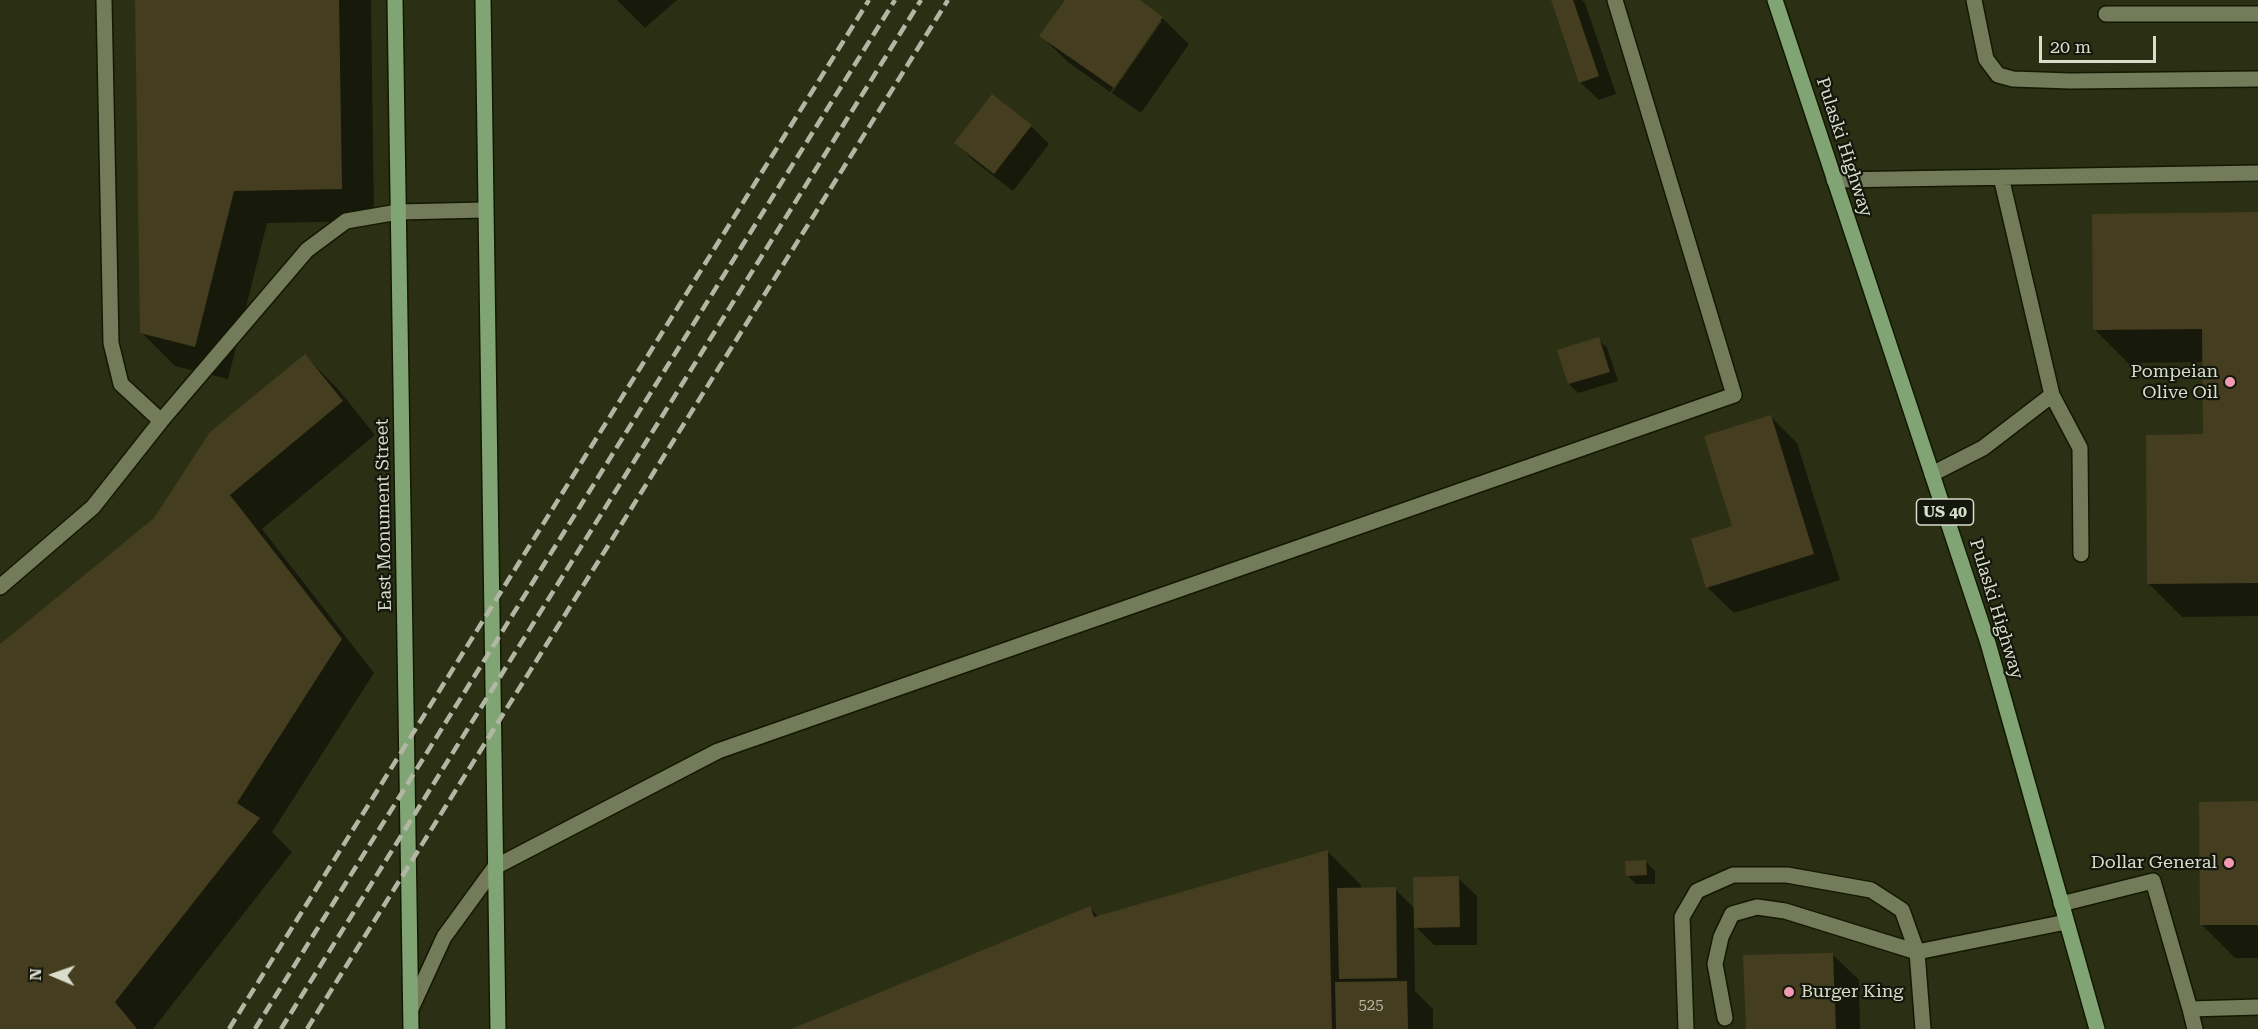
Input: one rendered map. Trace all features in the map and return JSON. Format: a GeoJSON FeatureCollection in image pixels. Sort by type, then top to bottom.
{"type":"FeatureCollection","features":[{"type":"Feature","properties":{"kind":"main road","name":"East Monument Street"},"geometry":{"type":"LineString","coordinates":[[395,0],[411,1029]]}},
{"type":"Feature","properties":{"kind":"main road"},"geometry":{"type":"LineString","coordinates":[[483,0],[498,1029]]}},
{"type":"Feature","properties":{"kind":"main road","name":"Pulaski Highway"},"geometry":{"type":"LineString","coordinates":[[1775,0],[1988,643],[2097,1029]]}},
{"type":"Feature","properties":{"kind":"lane"},"geometry":{"type":"LineString","coordinates":[[104,0],[111,343],[121,384],[161,421]]}},
{"type":"Feature","properties":{"kind":"lane"},"geometry":{"type":"LineString","coordinates":[[411,1009],[444,938],[495,867],[718,751],[1734,395],[1615,0]]}},
{"type":"Feature","properties":{"kind":"lane"},"geometry":{"type":"LineString","coordinates":[[1974,0],[1986,59],[1998,75],[2013,79],[2070,81],[2258,79]]}},
{"type":"Feature","properties":{"kind":"lane"},"geometry":{"type":"LineString","coordinates":[[2106,14],[2258,14]]}},
{"type":"Feature","properties":{"kind":"lane"},"geometry":{"type":"LineString","coordinates":[[1834,180],[2258,173]]}},
{"type":"Feature","properties":{"kind":"lane"},"geometry":{"type":"LineString","coordinates":[[2001,177],[2052,395],[2080,448],[2081,554]]}},
{"type":"Feature","properties":{"kind":"lane"},"geometry":{"type":"LineString","coordinates":[[0,587],[93,507],[161,421],[307,250],[346,221],[398,212],[485,210]]}},
{"type":"Feature","properties":{"kind":"lane"},"geometry":{"type":"LineString","coordinates":[[1932,474],[1983,448],[2052,395]]}},
{"type":"Feature","properties":{"kind":"lane"},"geometry":{"type":"LineString","coordinates":[[1686,1029],[1682,917],[1697,891],[1732,875],[1787,874],[1871,890],[1902,910],[1917,952],[1923,1029]]}},
{"type":"Feature","properties":{"kind":"lane"},"geometry":{"type":"LineString","coordinates":[[2061,904],[2153,881],[2195,1029]]}},
{"type":"Feature","properties":{"kind":"lane"},"geometry":{"type":"LineString","coordinates":[[1725,1018],[1715,964],[1721,938],[1732,914],[1757,907],[1785,911],[1917,952],[2066,922]]}},
{"type":"Feature","properties":{"kind":"lane"},"geometry":{"type":"LineString","coordinates":[[2190,1008],[2258,1007]]}},
{"type":"Feature","properties":{"kind":"building"},"geometry":{"type":"Polygon","coordinates":[[[135,0],[339,0],[342,189],[234,191],[195,347],[140,333],[135,0]]]}},
{"type":"Feature","properties":{"kind":"building"},"geometry":{"type":"Polygon","coordinates":[[[1065,0],[1140,0],[1163,17],[1114,88],[1039,36],[1065,0]]]}},
{"type":"Feature","properties":{"kind":"building"},"geometry":{"type":"Polygon","coordinates":[[[1551,0],[1573,0],[1599,76],[1579,83],[1551,0]]]}},
{"type":"Feature","properties":{"kind":"building"},"geometry":{"type":"Polygon","coordinates":[[[992,94],[1032,125],[994,174],[954,143],[992,94]]]}},
{"type":"Feature","properties":{"kind":"building","name":"Pompeian Olive Oil"},"geometry":{"type":"Polygon","coordinates":[[[2258,212],[2258,583],[2147,584],[2146,435],[2203,434],[2202,329],[2093,330],[2092,214],[2258,212]]]}},
{"type":"Feature","properties":{"kind":"building"},"geometry":{"type":"Polygon","coordinates":[[[1599,337],[1610,372],[1568,384],[1557,350],[1599,337]]]}},
{"type":"Feature","properties":{"kind":"building"},"geometry":{"type":"Polygon","coordinates":[[[305,354],[343,401],[230,495],[342,639],[237,803],[260,818],[115,1002],[137,1029],[0,1029],[0,644],[154,518],[210,432],[305,354]]]}},
{"type":"Feature","properties":{"kind":"building"},"geometry":{"type":"Polygon","coordinates":[[[1771,415],[1814,554],[1706,588],[1691,539],[1732,526],[1704,436],[1771,415]]]}},
{"type":"Feature","properties":{"kind":"building","name":"Dollar General"},"geometry":{"type":"Polygon","coordinates":[[[2258,801],[2258,925],[2200,925],[2199,802],[2258,801]]]}},
{"type":"Feature","properties":{"kind":"building"},"geometry":{"type":"Polygon","coordinates":[[[1328,850],[1332,1029],[791,1029],[1090,906],[1094,917],[1328,850]]]}},
{"type":"Feature","properties":{"kind":"building"},"geometry":{"type":"Polygon","coordinates":[[[1646,860],[1647,875],[1626,876],[1625,861],[1646,860]]]}},
{"type":"Feature","properties":{"kind":"building"},"geometry":{"type":"Polygon","coordinates":[[[1459,876],[1460,927],[1414,928],[1413,877],[1459,876]]]}},
{"type":"Feature","properties":{"kind":"building"},"geometry":{"type":"Polygon","coordinates":[[[1396,887],[1397,978],[1339,979],[1337,888],[1396,887]]]}},
{"type":"Feature","properties":{"kind":"building","name":"Burger King"},"geometry":{"type":"Polygon","coordinates":[[[1833,953],[1836,1029],[1746,1029],[1743,955],[1833,953]]]}},
{"type":"Feature","properties":{"kind":"building"},"geometry":{"type":"Polygon","coordinates":[[[1407,981],[1408,1029],[1336,1029],[1335,982],[1407,981]]]}},
{"type":"Feature","properties":{"kind":"railway"},"geometry":{"type":"LineString","coordinates":[[229,1029],[869,0]]}},
{"type":"Feature","properties":{"kind":"railway"},"geometry":{"type":"LineString","coordinates":[[255,1029],[895,0]]}},
{"type":"Feature","properties":{"kind":"railway"},"geometry":{"type":"LineString","coordinates":[[281,1029],[921,0]]}},
{"type":"Feature","properties":{"kind":"railway"},"geometry":{"type":"LineString","coordinates":[[307,1029],[948,0]]}},
{"type":"Feature","properties":{"kind":"place","name":"Pompeian Olive Oil"},"geometry":{"type":"Point","coordinates":[2230,382]}},
{"type":"Feature","properties":{"kind":"place","name":"Dollar General"},"geometry":{"type":"Point","coordinates":[2229,863]}},
{"type":"Feature","properties":{"kind":"place","name":"Burger King"},"geometry":{"type":"Point","coordinates":[1789,992]}}]}
